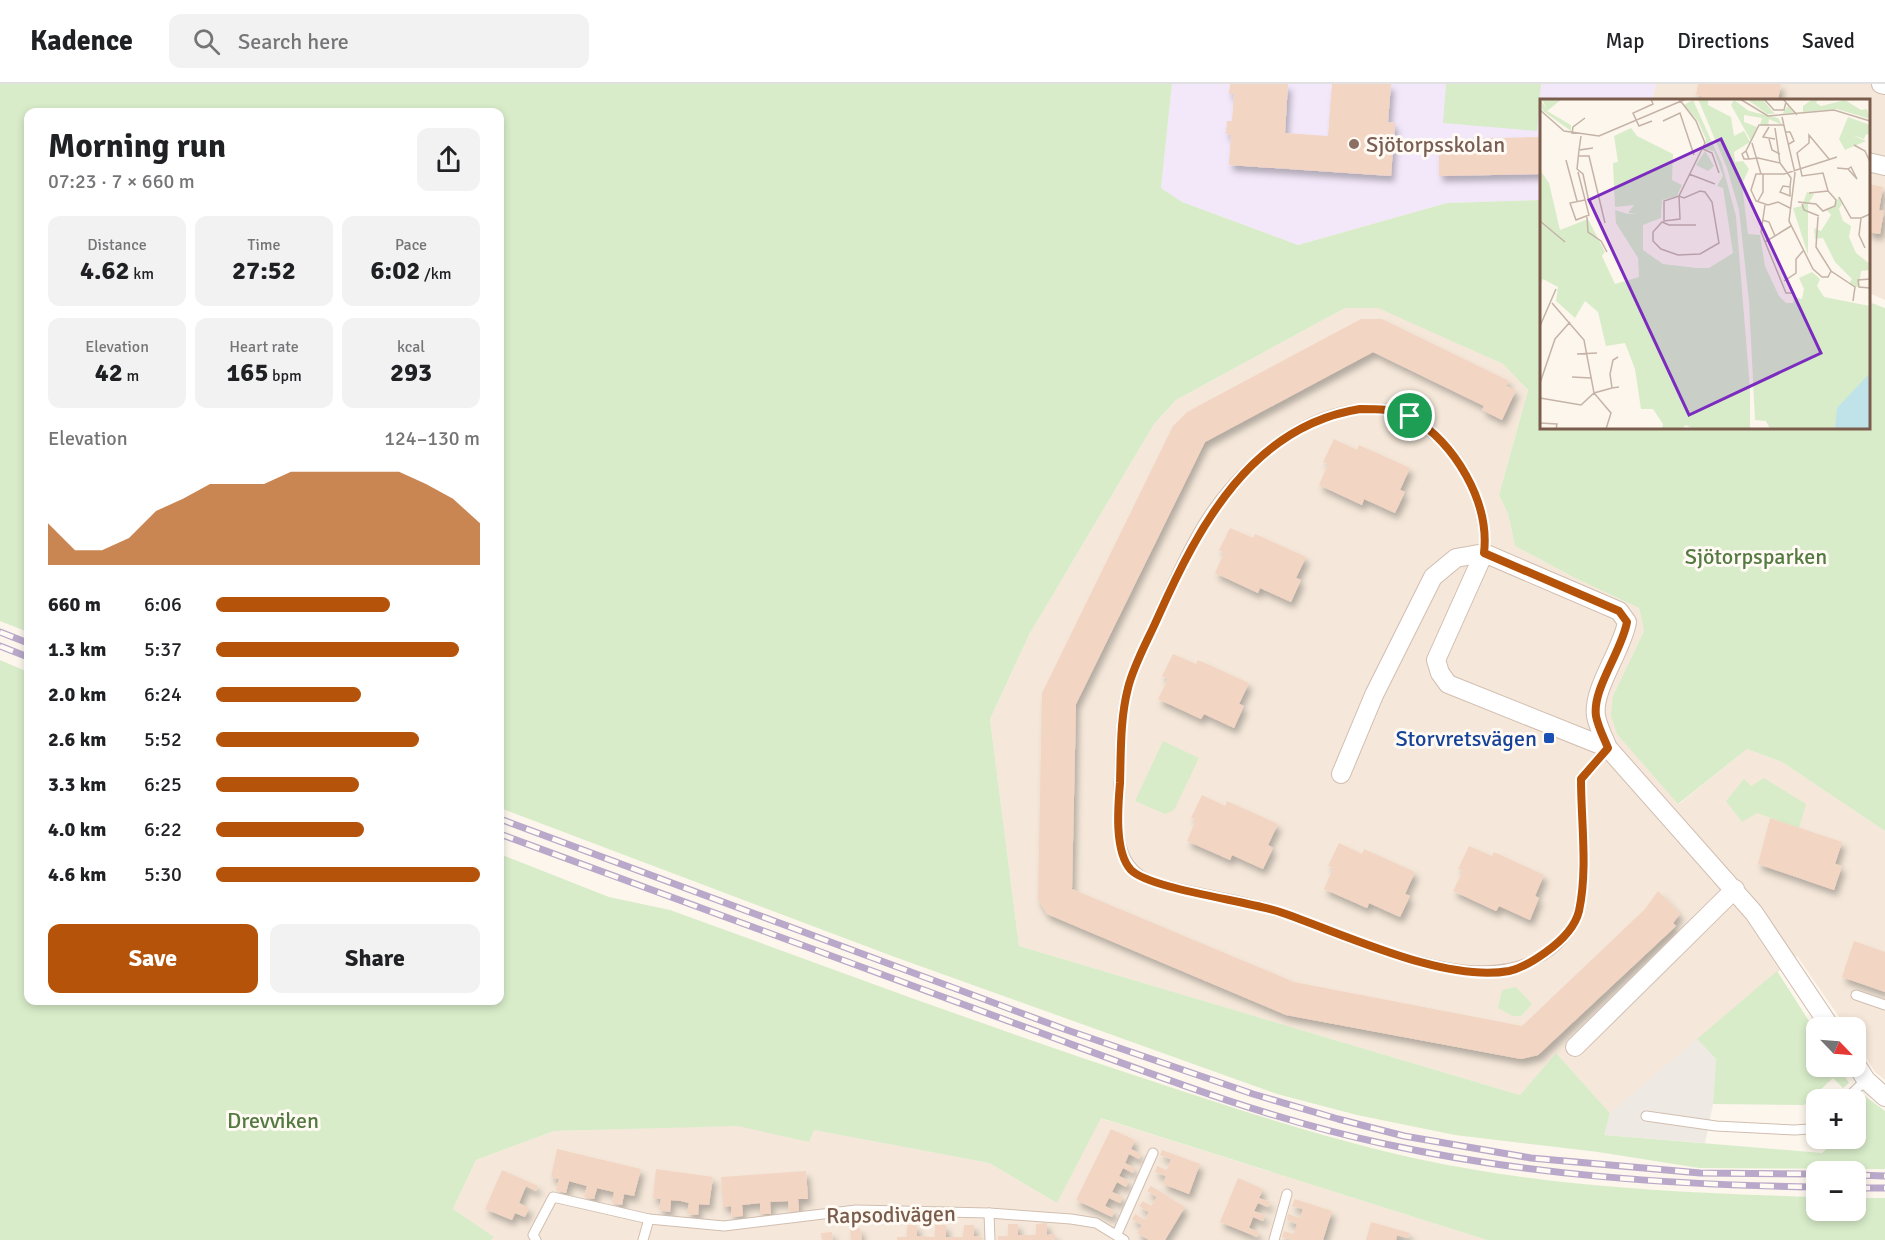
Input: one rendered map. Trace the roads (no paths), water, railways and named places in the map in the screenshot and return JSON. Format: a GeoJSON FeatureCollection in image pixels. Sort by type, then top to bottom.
{"type":"FeatureCollection","features":[{"type":"Feature","properties":{"kind":"street"},"geometry":{"type":"LineString","coordinates":[[1870,162],[1885,166]]}},
{"type":"Feature","properties":{"kind":"street"},"geometry":{"type":"LineString","coordinates":[[1484,553],[1436,660],[1440,674],[1448,684],[1608,748]]}},
{"type":"Feature","properties":{"kind":"street"},"geometry":{"type":"LineString","coordinates":[[1341,774],[1374,695],[1433,577],[1456,558],[1484,553],[1619,611],[1627,622],[1624,638],[1596,703],[1596,718],[1608,748],[1735,889],[1754,913],[1824,1017]]}},
{"type":"Feature","properties":{"kind":"street"},"geometry":{"type":"LineString","coordinates":[[1575,1047],[1735,889]]}},
{"type":"Feature","properties":{"kind":"street"},"geometry":{"type":"LineString","coordinates":[[1864,1077],[1885,1097]]}},
{"type":"Feature","properties":{"kind":"lane"},"geometry":{"type":"LineString","coordinates":[[1484,553],[1486,536],[1482,509],[1469,482],[1438,439],[1410,416],[1377,409],[1337,413],[1314,421],[1266,451],[1203,524],[1132,675],[1123,719],[1118,820],[1126,862],[1131,870],[1151,881],[1281,912],[1347,939],[1405,956],[1457,969],[1509,971],[1535,960],[1552,948],[1572,927],[1578,913],[1582,888],[1581,779],[1608,748]]}},
{"type":"Feature","properties":{"kind":"lane"},"geometry":{"type":"LineString","coordinates":[[1856,995],[1885,1005]]}},
{"type":"Feature","properties":{"kind":"lane"},"geometry":{"type":"LineString","coordinates":[[1857,1089],[1866,1080]]}},
{"type":"Feature","properties":{"kind":"lane"},"geometry":{"type":"LineString","coordinates":[[1646,1116],[1716,1126],[1806,1129]]}},
{"type":"Feature","properties":{"kind":"lane"},"geometry":{"type":"LineString","coordinates":[[1121,1237],[1153,1153]]}},
{"type":"Feature","properties":{"kind":"lane"},"geometry":{"type":"LineString","coordinates":[[1274,1240],[1287,1194]]}},
{"type":"Feature","properties":{"kind":"lane","name":"Rapsodivägen"},"geometry":{"type":"LineString","coordinates":[[536,1240],[533,1235],[553,1197],[608,1212],[649,1219],[724,1226],[855,1210],[990,1213],[1096,1223],[1121,1237]]}},
{"type":"Feature","properties":{"kind":"lane","name":"Rapsodivägen"},"geometry":{"type":"LineString","coordinates":[[990,1213],[990,1240]]}},
{"type":"Feature","properties":{"kind":"lane"},"geometry":{"type":"LineString","coordinates":[[643,1240],[649,1219]]}},
{"type":"Feature","properties":{"kind":"railway"},"geometry":{"type":"LineString","coordinates":[[0,632],[24,641]]}},
{"type":"Feature","properties":{"kind":"railway"},"geometry":{"type":"LineString","coordinates":[[0,646],[24,655]]}},
{"type":"Feature","properties":{"kind":"railway"},"geometry":{"type":"LineString","coordinates":[[504,820],[1064,1029],[1253,1094],[1338,1119],[1404,1136],[1531,1158],[1700,1173],[1806,1174]]}},
{"type":"Feature","properties":{"kind":"railway"},"geometry":{"type":"LineString","coordinates":[[504,835],[1150,1073],[1243,1105],[1337,1133],[1438,1155],[1546,1171],[1654,1181],[1806,1187]]}},
{"type":"Feature","properties":{"kind":"railway"},"geometry":{"type":"LineString","coordinates":[[1866,1175],[1885,1176]]}},
{"type":"Feature","properties":{"kind":"railway"},"geometry":{"type":"LineString","coordinates":[[1866,1188],[1885,1188]]}},
{"type":"Feature","properties":{"kind":"place","name":"Sjötorpsskolan"},"geometry":{"type":"Point","coordinates":[1354,144]}},
{"type":"Feature","properties":{"kind":"place","name":"Storvretsvägen"},"geometry":{"type":"Point","coordinates":[1549,738]}},
{"type":"Feature","properties":{"kind":"park label","name":"Sjötorpsparken"},"geometry":{"type":"Point","coordinates":[1756,556]}},
{"type":"Feature","properties":{"kind":"park label","name":"Drevviken"},"geometry":{"type":"Point","coordinates":[273,1120]}}]}
